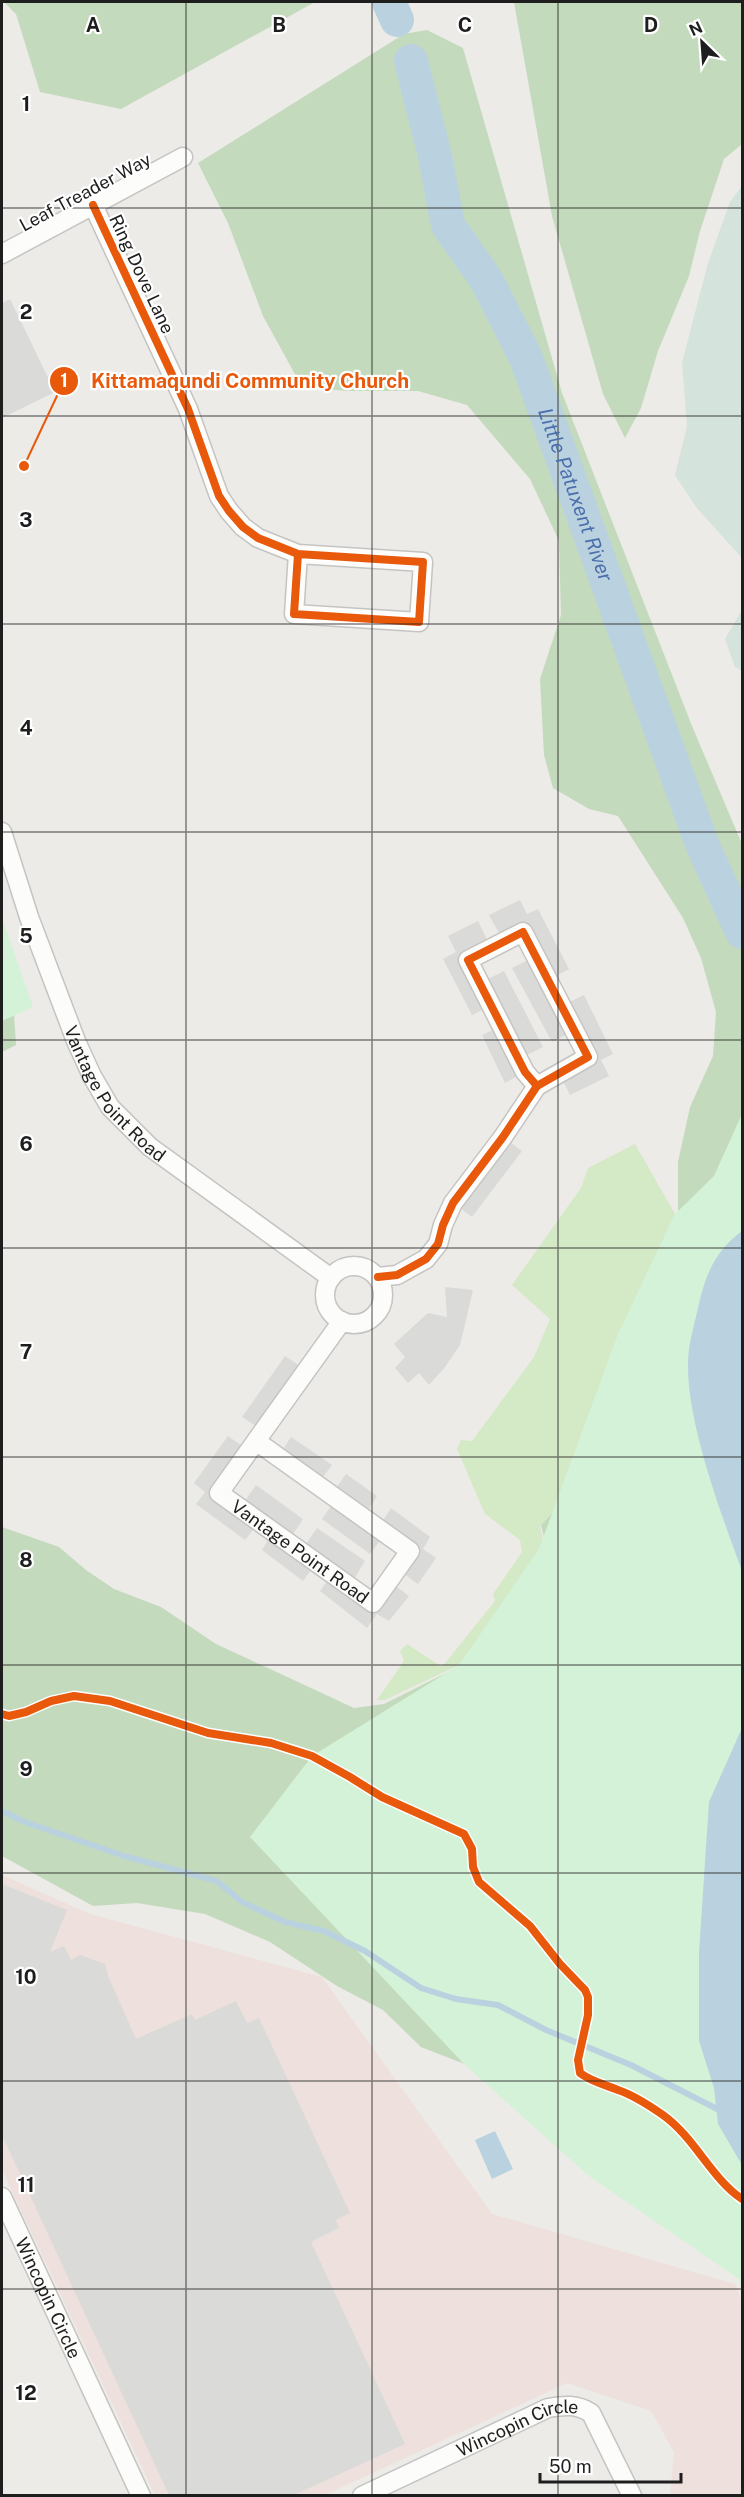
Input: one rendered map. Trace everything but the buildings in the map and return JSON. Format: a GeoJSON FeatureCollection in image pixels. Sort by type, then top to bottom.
{"type":"FeatureCollection","features":[{"type":"Feature","properties":{"kind":"street","name":"Leaf Treader Way"},"geometry":{"type":"LineString","coordinates":[[2,254],[183,157]]}},
{"type":"Feature","properties":{"kind":"street","name":"Ring Dove Lane"},"geometry":{"type":"LineString","coordinates":[[93,205],[188,409],[219,496],[229,511],[243,527],[258,538],[298,554],[423,562],[418,622],[294,614],[298,554]]}},
{"type":"Feature","properties":{"kind":"street","name":"Vantage Point Road"},"geometry":{"type":"LineString","coordinates":[[2,832],[29,917],[76,1041],[92,1076],[110,1107],[150,1147],[331,1278]]}},
{"type":"Feature","properties":{"kind":"street"},"geometry":{"type":"LineString","coordinates":[[378,1277],[397,1275],[426,1259],[438,1244],[443,1225],[453,1203],[503,1137],[537,1086],[588,1057],[523,932],[468,960],[525,1072],[537,1086]]}},
{"type":"Feature","properties":{"kind":"street"},"geometry":{"type":"LineString","coordinates":[[352,1266],[366,1269],[378,1277],[383,1289],[383,1302],[377,1313],[367,1322],[350,1324],[342,1322],[330,1311],[325,1291],[331,1278],[341,1269],[352,1266]]}},
{"type":"Feature","properties":{"kind":"street","name":"Vantage Point Road"},"geometry":{"type":"LineString","coordinates":[[256,1441],[410,1551],[373,1603],[219,1493],[256,1441],[342,1322]]}},
{"type":"Feature","properties":{"kind":"street","name":"Wincopin Circle"},"geometry":{"type":"LineString","coordinates":[[2,2197],[141,2496]]}},
{"type":"Feature","properties":{"kind":"street","name":"Wincopin Circle"},"geometry":{"type":"LineString","coordinates":[[362,2496],[538,2412],[562,2405],[579,2406],[591,2414],[632,2496]]}},
{"type":"Feature","properties":{"kind":"shaded area"},"geometry":{"type":"Polygon","coordinates":[[[742,186],[742,558],[696,507],[675,475],[687,426],[682,363],[708,263],[730,202],[742,186]]]}},
{"type":"Feature","properties":{"kind":"shaded area"},"geometry":{"type":"Polygon","coordinates":[[[10,299],[55,392],[2,418],[2,303],[10,299]]]}},
{"type":"Feature","properties":{"kind":"shaded area"},"geometry":{"type":"Polygon","coordinates":[[[742,610],[742,671],[735,667],[725,639],[742,610]]]}},
{"type":"Feature","properties":{"kind":"shaded area"},"geometry":{"type":"Polygon","coordinates":[[[520,900],[527,914],[538,909],[569,969],[549,980],[561,1006],[584,995],[613,1054],[601,1060],[609,1076],[570,1095],[559,1073],[588,1057],[574,1031],[552,1042],[512,968],[536,956],[523,932],[504,942],[489,915],[520,900]]]}},
{"type":"Feature","properties":{"kind":"shaded area"},"geometry":{"type":"Polygon","coordinates":[[[478,921],[491,948],[469,960],[480,983],[504,971],[543,1047],[519,1059],[525,1072],[505,1083],[482,1035],[502,1026],[492,1005],[472,1015],[443,959],[456,952],[448,936],[478,921]]]}},
{"type":"Feature","properties":{"kind":"shaded area"},"geometry":{"type":"Polygon","coordinates":[[[503,1137],[522,1151],[472,1217],[453,1203],[503,1137]]]}},
{"type":"Feature","properties":{"kind":"shaded area"},"geometry":{"type":"Polygon","coordinates":[[[445,1287],[473,1290],[460,1345],[429,1385],[419,1373],[408,1383],[395,1368],[405,1357],[394,1344],[428,1313],[447,1317],[445,1287]]]}},
{"type":"Feature","properties":{"kind":"shaded area"},"geometry":{"type":"Polygon","coordinates":[[[285,1356],[306,1370],[263,1431],[242,1417],[285,1356]]]}},
{"type":"Feature","properties":{"kind":"shaded area"},"geometry":{"type":"Polygon","coordinates":[[[228,1436],[249,1451],[219,1492],[240,1508],[256,1485],[303,1519],[288,1542],[301,1551],[317,1528],[365,1561],[350,1586],[373,1603],[389,1581],[409,1596],[389,1621],[377,1614],[367,1628],[320,1591],[332,1574],[316,1563],[303,1581],[262,1550],[273,1532],[259,1522],[245,1540],[196,1504],[205,1492],[194,1483],[228,1436]]]}},
{"type":"Feature","properties":{"kind":"shaded area"},"geometry":{"type":"Polygon","coordinates":[[[291,1437],[332,1465],[317,1485],[278,1457],[291,1437]]]}},
{"type":"Feature","properties":{"kind":"shaded area"},"geometry":{"type":"Polygon","coordinates":[[[346,1474],[377,1496],[364,1517],[378,1528],[391,1508],[430,1537],[423,1549],[436,1558],[418,1584],[397,1569],[410,1551],[385,1534],[370,1554],[322,1519],[336,1499],[331,1495],[346,1474]]]}},
{"type":"Feature","properties":{"kind":"shaded area"},"geometry":{"type":"Polygon","coordinates":[[[2,1875],[90,1914],[322,1977],[492,2214],[735,2284],[742,2300],[742,2495],[670,2495],[674,2452],[651,2411],[567,2383],[325,2495],[155,2495],[2,2170],[2,1875]]]}},
{"type":"Feature","properties":{"kind":"shaded area"},"geometry":{"type":"Polygon","coordinates":[[[2,1884],[67,1910],[50,1952],[64,1946],[71,1960],[80,1955],[105,1964],[108,1976],[136,2039],[192,2014],[195,2020],[236,2001],[247,2023],[259,2018],[350,2213],[336,2220],[339,2228],[311,2242],[405,2444],[294,2495],[169,2495],[2,2135],[2,1884]]]}},
{"type":"Feature","properties":{"kind":"green space"},"geometry":{"type":"Polygon","coordinates":[[[4,2],[315,2],[121,109],[40,92],[16,14],[4,2]]]}},
{"type":"Feature","properties":{"kind":"green space"},"geometry":{"type":"Polygon","coordinates":[[[514,2],[742,2],[742,144],[724,159],[700,231],[689,276],[658,351],[641,408],[625,438],[603,394],[552,216],[514,2]]]}},
{"type":"Feature","properties":{"kind":"green space"},"geometry":{"type":"Polygon","coordinates":[[[427,30],[463,48],[562,393],[692,726],[742,844],[742,1235],[678,1216],[678,1162],[690,1107],[713,1056],[716,1012],[701,958],[683,918],[618,816],[589,809],[553,788],[544,755],[540,679],[561,615],[559,541],[530,479],[467,405],[418,391],[348,391],[302,387],[263,316],[228,223],[198,163],[404,34],[427,30]]]}},
{"type":"Feature","properties":{"kind":"green space"},"geometry":{"type":"Polygon","coordinates":[[[2,917],[33,1007],[2,1021],[2,917]]]}},
{"type":"Feature","properties":{"kind":"green space"},"geometry":{"type":"Polygon","coordinates":[[[2,981],[13,997],[16,1045],[2,1052],[2,981]]]}},
{"type":"Feature","properties":{"kind":"green space"},"geometry":{"type":"Polygon","coordinates":[[[742,1114],[742,2287],[739,2279],[589,2176],[464,2064],[250,1837],[312,1756],[459,1665],[539,1549],[618,1334],[675,1214],[714,1176],[742,1114]]]}},
{"type":"Feature","properties":{"kind":"green space"},"geometry":{"type":"Polygon","coordinates":[[[635,1144],[675,1214],[656,1266],[617,1442],[540,1526],[546,1554],[459,1665],[385,1700],[377,1700],[404,1661],[400,1651],[407,1644],[442,1667],[495,1601],[493,1594],[522,1552],[520,1540],[485,1514],[457,1449],[461,1440],[472,1441],[534,1357],[550,1319],[512,1285],[581,1188],[588,1168],[635,1144]]]}},
{"type":"Feature","properties":{"kind":"green space"},"geometry":{"type":"Polygon","coordinates":[[[561,1504],[508,2081],[421,2047],[383,2010],[337,1986],[270,1942],[205,1914],[137,1903],[93,1906],[2,1856],[2,1527],[59,1547],[86,1570],[114,1589],[161,1607],[216,1644],[354,1708],[384,1704],[460,1666],[548,1553],[541,1525],[561,1504]]]}},
{"type":"Feature","properties":{"kind":"water"},"geometry":{"type":"Polygon","coordinates":[[[742,1231],[742,1571],[705,1461],[691,1401],[688,1373],[691,1339],[708,1274],[718,1255],[742,1231]]]}},
{"type":"Feature","properties":{"kind":"water"},"geometry":{"type":"Polygon","coordinates":[[[742,1728],[742,2165],[718,2124],[714,2088],[699,2041],[699,1952],[709,1802],[742,1728]]]}},
{"type":"Feature","properties":{"kind":"water"},"geometry":{"type":"Polygon","coordinates":[[[495,2131],[513,2169],[492,2179],[475,2140],[495,2131]]]}},
{"type":"Feature","properties":{"kind":"waterway","name":"Little Patuxent River"},"geometry":{"type":"LineString","coordinates":[[389,2],[397,20]]}},
{"type":"Feature","properties":{"kind":"waterway","name":"Little Patuxent River"},"geometry":{"type":"LineString","coordinates":[[411,61],[435,156],[448,225],[487,281],[526,358],[702,844],[742,932]]}},
{"type":"Feature","properties":{"kind":"waterway"},"geometry":{"type":"LineString","coordinates":[[2,1811],[25,1822],[124,1856],[217,1881],[242,1902],[285,1922],[324,1931],[365,1951],[421,1988],[456,1999],[498,2005],[546,2030],[631,2065],[723,2112]]}},
{"type":"Feature","properties":{"kind":"cycle path"},"geometry":{"type":"LineString","coordinates":[[93,205],[188,409],[219,496],[229,511],[243,527],[258,538],[298,554],[423,562],[419,622],[294,614],[298,554]]}},
{"type":"Feature","properties":{"kind":"cycle path"},"geometry":{"type":"LineString","coordinates":[[378,1277],[397,1275],[426,1259],[438,1244],[443,1225],[453,1203],[503,1137],[537,1086],[588,1057],[523,932],[468,960],[525,1072],[537,1086]]}},
{"type":"Feature","properties":{"kind":"cycle path"},"geometry":{"type":"LineString","coordinates":[[2,1714],[9,1716],[26,1712],[51,1701],[74,1696],[110,1701],[208,1733],[271,1743],[312,1756],[382,1797],[464,1834],[472,1849],[473,1867],[479,1882],[530,1926],[560,1964],[585,1990],[588,1997],[588,2015],[578,2060],[580,2073],[630,2095],[663,2115],[684,2135],[721,2180],[742,2199]]}},
{"type":"Feature","properties":{"kind":"place","name":"Kittamaqundi Community Church"},"geometry":{"type":"Point","coordinates":[24,466]}}]}
